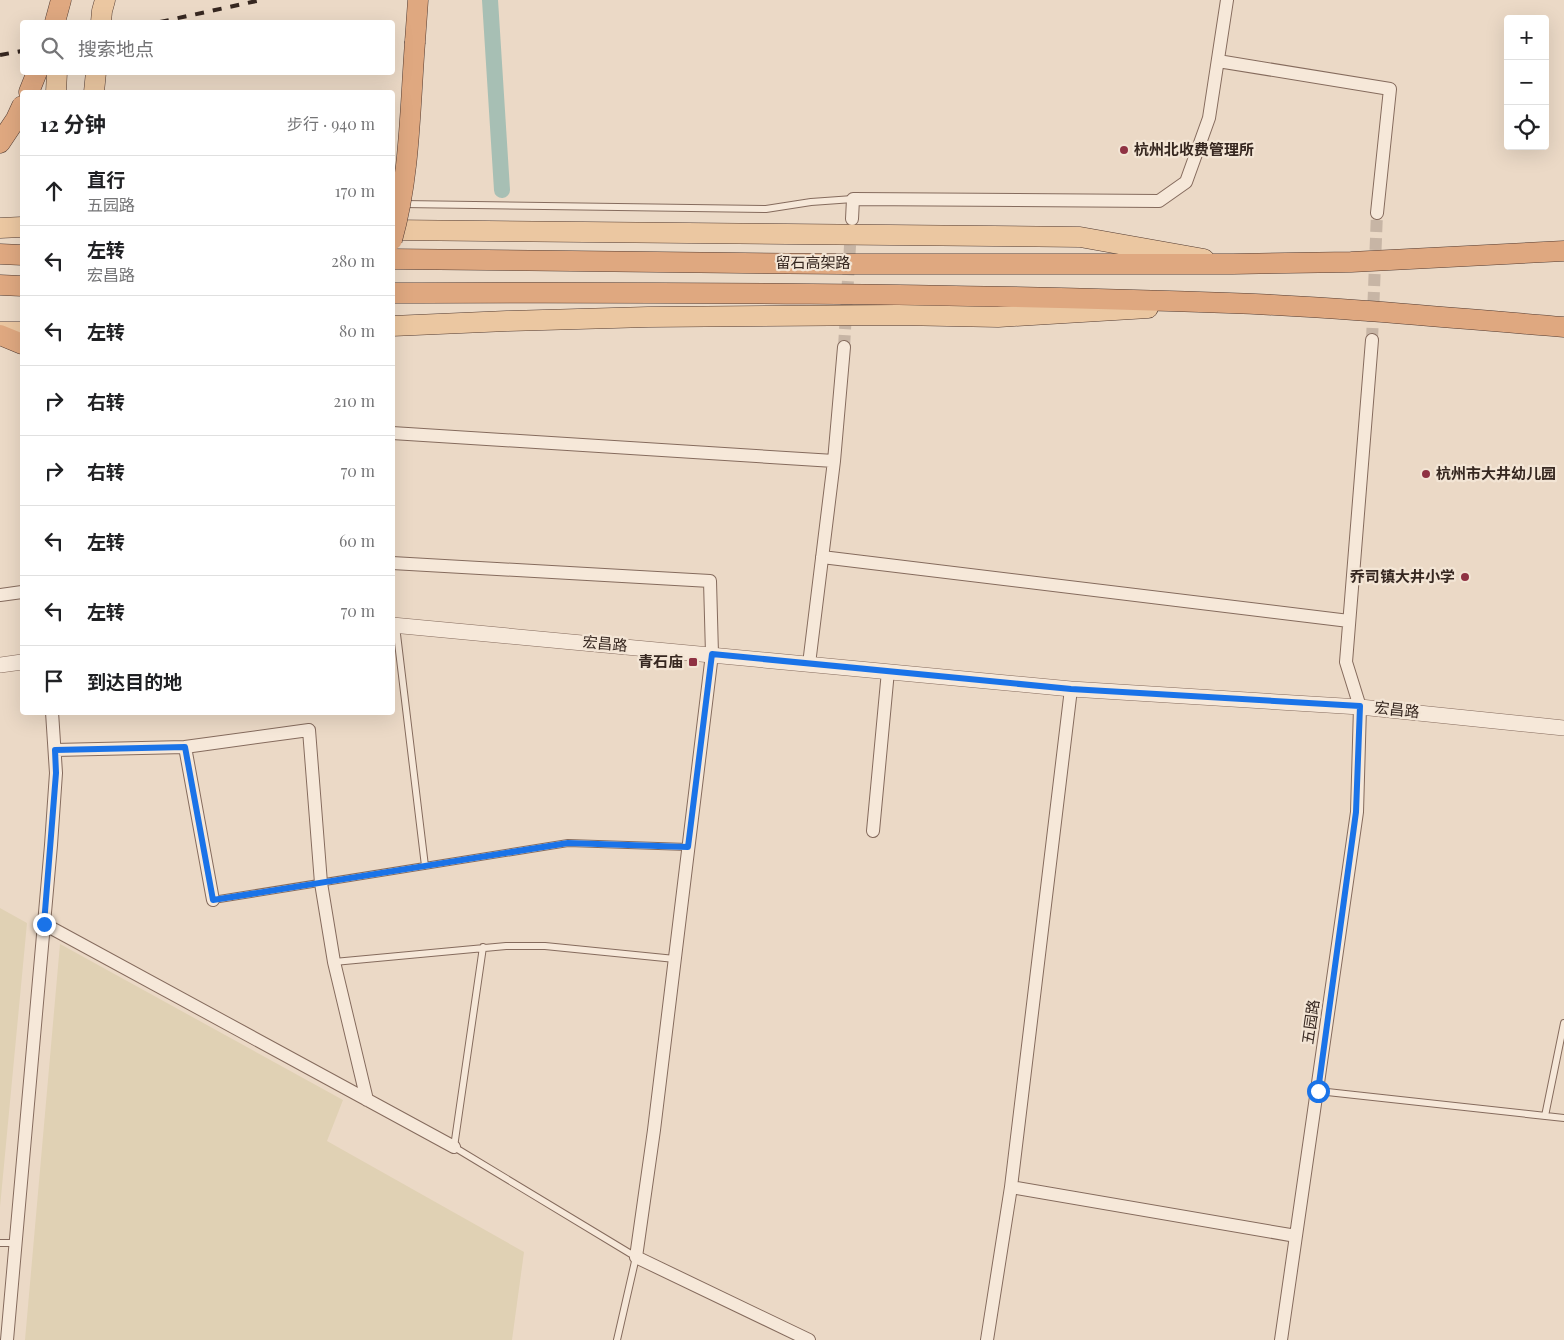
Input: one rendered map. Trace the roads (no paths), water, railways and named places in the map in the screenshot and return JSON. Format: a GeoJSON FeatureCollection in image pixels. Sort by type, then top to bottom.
{"type":"FeatureCollection","features":[{"type":"Feature","properties":{"kind":"highway"},"geometry":{"type":"LineString","coordinates":[[55,20],[61,0]]}},
{"type":"Feature","properties":{"kind":"highway"},"geometry":{"type":"LineString","coordinates":[[395,230],[400,213],[406,168],[418,0]]}},
{"type":"Feature","properties":{"kind":"highway"},"geometry":{"type":"LineString","coordinates":[[30,90],[36,75]]}},
{"type":"Feature","properties":{"kind":"highway"},"geometry":{"type":"LineString","coordinates":[[0,143],[16,120],[20,111]]}},
{"type":"Feature","properties":{"kind":"highway","name":"留石高架路"},"geometry":{"type":"LineString","coordinates":[[395,259],[840,264],[1233,264],[1351,262],[1564,251]]}},
{"type":"Feature","properties":{"kind":"highway"},"geometry":{"type":"LineString","coordinates":[[0,254],[20,255]]}},
{"type":"Feature","properties":{"kind":"highway"},"geometry":{"type":"LineString","coordinates":[[0,286],[20,286]]}},
{"type":"Feature","properties":{"kind":"highway","name":"留石高架路"},"geometry":{"type":"LineString","coordinates":[[395,293],[843,294],[1231,303],[1362,310],[1564,327]]}},
{"type":"Feature","properties":{"kind":"highway"},"geometry":{"type":"LineString","coordinates":[[0,334],[20,343]]}},
{"type":"Feature","properties":{"kind":"main road"},"geometry":{"type":"LineString","coordinates":[[64,20],[67,0]]}},
{"type":"Feature","properties":{"kind":"main road"},"geometry":{"type":"LineString","coordinates":[[100,20],[105,0]]}},
{"type":"Feature","properties":{"kind":"main road"},"geometry":{"type":"LineString","coordinates":[[56,90],[57,75]]}},
{"type":"Feature","properties":{"kind":"main road"},"geometry":{"type":"LineString","coordinates":[[0,228],[20,227]]}},
{"type":"Feature","properties":{"kind":"main road"},"geometry":{"type":"LineString","coordinates":[[395,230],[1080,237],[1233,264]]}},
{"type":"Feature","properties":{"kind":"main road"},"geometry":{"type":"LineString","coordinates":[[395,326],[507,320],[639,317],[888,315],[998,317],[1231,303]]}},
{"type":"Feature","properties":{"kind":"main road"},"geometry":{"type":"LineString","coordinates":[[0,334],[20,332]]}},
{"type":"Feature","properties":{"kind":"street"},"geometry":{"type":"LineString","coordinates":[[852,219],[853,199],[1160,201],[1186,182],[1209,118],[1227,0]]}},
{"type":"Feature","properties":{"kind":"street"},"geometry":{"type":"LineString","coordinates":[[1218,61],[1390,89],[1376,213]]}},
{"type":"Feature","properties":{"kind":"street","name":"五园路"},"geometry":{"type":"LineString","coordinates":[[1281,1340],[1318,1091],[1356,812],[1360,706],[1346,662],[1372,340]]}},
{"type":"Feature","properties":{"kind":"street"},"geometry":{"type":"LineString","coordinates":[[809,664],[834,461],[844,347]]}},
{"type":"Feature","properties":{"kind":"street"},"geometry":{"type":"LineString","coordinates":[[395,433],[834,461]]}},
{"type":"Feature","properties":{"kind":"street"},"geometry":{"type":"LineString","coordinates":[[822,557],[1349,621]]}},
{"type":"Feature","properties":{"kind":"street"},"geometry":{"type":"LineString","coordinates":[[395,563],[710,581],[712,654],[636,1256],[809,1340]]}},
{"type":"Feature","properties":{"kind":"street"},"geometry":{"type":"LineString","coordinates":[[0,595],[20,592]]}},
{"type":"Feature","properties":{"kind":"street","name":"宏昌路"},"geometry":{"type":"LineString","coordinates":[[395,625],[1071,689],[1360,706],[1564,728]]}},
{"type":"Feature","properties":{"kind":"street"},"geometry":{"type":"LineString","coordinates":[[0,665],[20,662]]}},
{"type":"Feature","properties":{"kind":"street"},"geometry":{"type":"LineString","coordinates":[[873,831],[888,671]]}},
{"type":"Feature","properties":{"kind":"street"},"geometry":{"type":"LineString","coordinates":[[987,1340],[1011,1187],[1071,689]]}},
{"type":"Feature","properties":{"kind":"street"},"geometry":{"type":"LineString","coordinates":[[7,1340],[56,773],[52,715]]}},
{"type":"Feature","properties":{"kind":"street"},"geometry":{"type":"LineString","coordinates":[[55,750],[185,747],[309,730],[321,883],[334,962],[367,1100]]}},
{"type":"Feature","properties":{"kind":"street"},"geometry":{"type":"LineString","coordinates":[[185,747],[213,900]]}},
{"type":"Feature","properties":{"kind":"street"},"geometry":{"type":"LineString","coordinates":[[44,924],[454,1147]]}},
{"type":"Feature","properties":{"kind":"street"},"geometry":{"type":"LineString","coordinates":[[1011,1187],[1296,1236]]}},
{"type":"Feature","properties":{"kind":"lane"},"geometry":{"type":"LineString","coordinates":[[395,204],[766,209],[811,202],[853,199]]}},
{"type":"Feature","properties":{"kind":"lane"},"geometry":{"type":"LineString","coordinates":[[395,633],[425,866]]}},
{"type":"Feature","properties":{"kind":"lane"},"geometry":{"type":"LineString","coordinates":[[213,900],[568,843],[688,847]]}},
{"type":"Feature","properties":{"kind":"lane"},"geometry":{"type":"LineString","coordinates":[[334,962],[506,946],[545,946],[675,959]]}},
{"type":"Feature","properties":{"kind":"lane"},"geometry":{"type":"LineString","coordinates":[[483,947],[454,1147],[636,1256],[617,1340]]}},
{"type":"Feature","properties":{"kind":"lane"},"geometry":{"type":"LineString","coordinates":[[1545,1116],[1564,1023]]}},
{"type":"Feature","properties":{"kind":"lane"},"geometry":{"type":"LineString","coordinates":[[1318,1091],[1564,1118]]}},
{"type":"Feature","properties":{"kind":"lane"},"geometry":{"type":"LineString","coordinates":[[0,1244],[16,1243]]}},
{"type":"Feature","properties":{"kind":"waterway"},"geometry":{"type":"LineString","coordinates":[[490,0],[502,190]]}},
{"type":"Feature","properties":{"kind":"tunnel"},"geometry":{"type":"LineString","coordinates":[[1372,340],[1377,213]]}},
{"type":"Feature","properties":{"kind":"tunnel"},"geometry":{"type":"LineString","coordinates":[[844,347],[851,229]]}},
{"type":"Feature","properties":{"kind":"railway"},"geometry":{"type":"LineString","coordinates":[[169,20],[261,0]]}},
{"type":"Feature","properties":{"kind":"railway"},"geometry":{"type":"LineString","coordinates":[[0,55],[20,51]]}},
{"type":"Feature","properties":{"kind":"place","name":"杭州北收费管理所"},"geometry":{"type":"Point","coordinates":[1124,150]}},
{"type":"Feature","properties":{"kind":"place","name":"杭州市大井幼儿园"},"geometry":{"type":"Point","coordinates":[1426,474]}},
{"type":"Feature","properties":{"kind":"place","name":"乔司镇大井小学"},"geometry":{"type":"Point","coordinates":[1465,577]}},
{"type":"Feature","properties":{"kind":"place","name":"青石庙"},"geometry":{"type":"Point","coordinates":[693,662]}}]}
